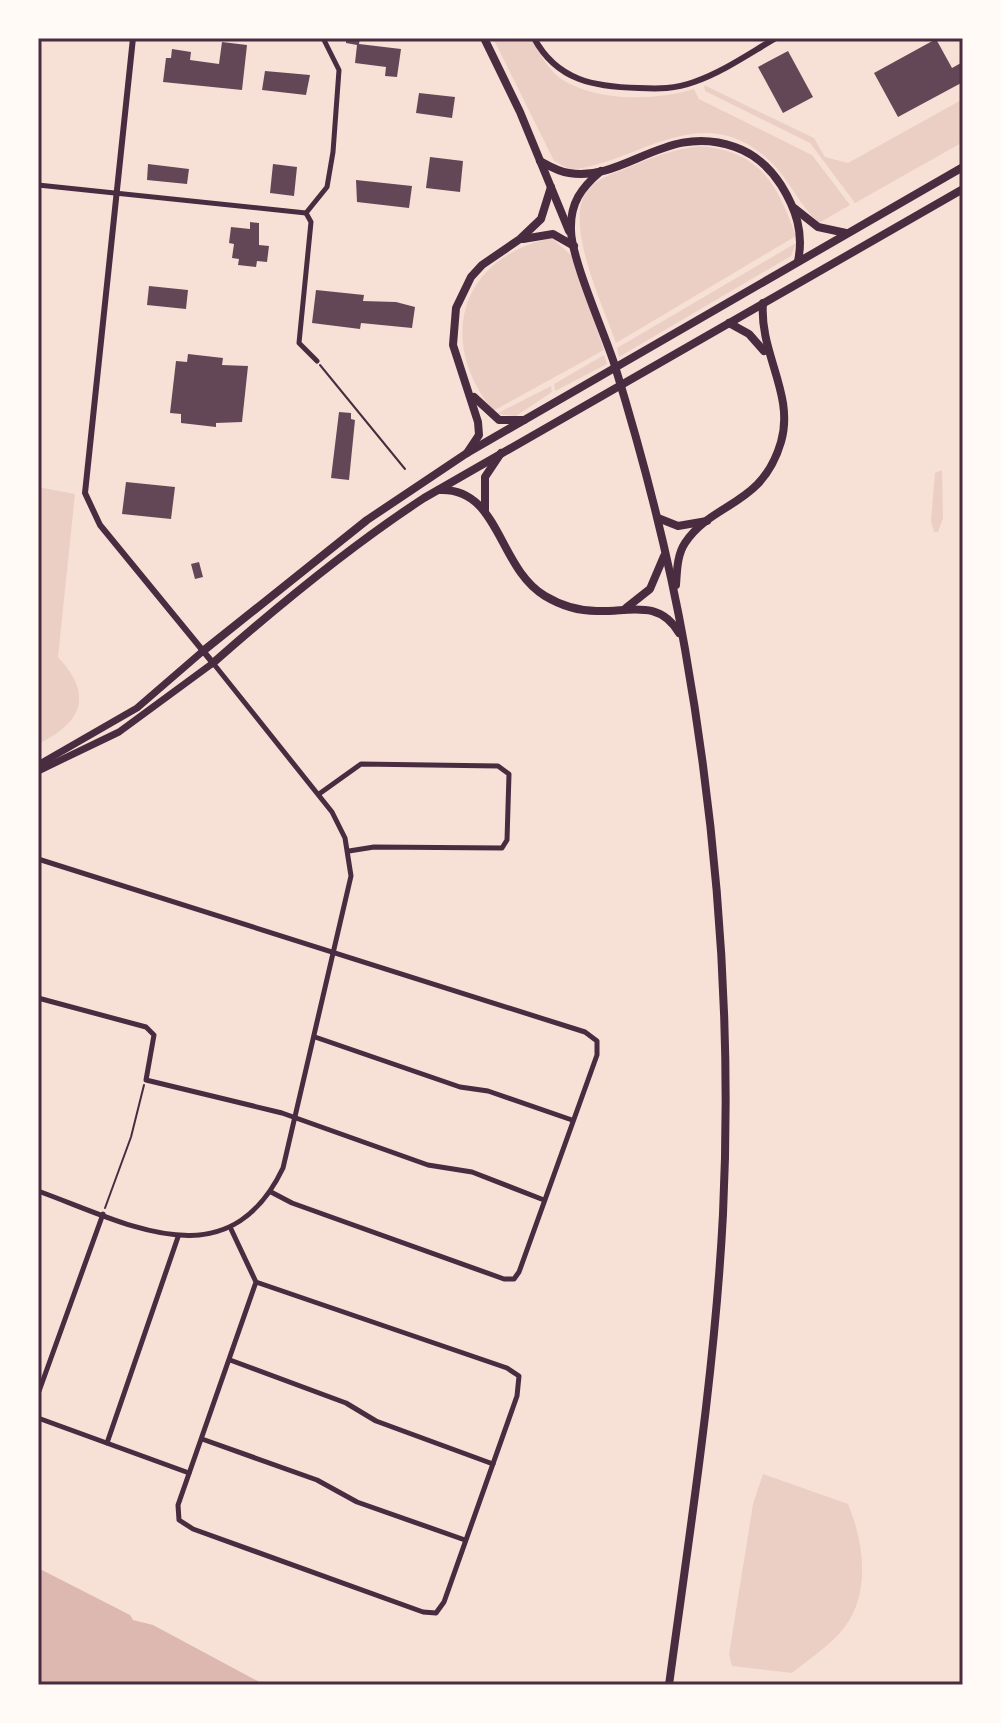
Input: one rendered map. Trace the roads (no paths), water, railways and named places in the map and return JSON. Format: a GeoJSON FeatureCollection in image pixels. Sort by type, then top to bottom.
{"type":"FeatureCollection","features":[{"type":"Feature","properties":{"kind":"main road"},"geometry":{"type":"LineString","coordinates":[[484,38],[551,187],[606,337],[658,518],[700,730],[718,892],[726,1085],[717,1287],[669,1685]]}},
{"type":"Feature","properties":{"kind":"main road"},"geometry":{"type":"LineString","coordinates":[[540,161],[570,174],[601,171],[677,142],[713,142],[738,148],[759,160],[778,180],[793,207],[801,237],[798,261]]}},
{"type":"Feature","properties":{"kind":"main road"},"geometry":{"type":"LineString","coordinates":[[38,765],[137,708],[367,520],[467,453],[963,167]]}},
{"type":"Feature","properties":{"kind":"main road"},"geometry":{"type":"LineString","coordinates":[[570,235],[576,199],[601,171]]}},
{"type":"Feature","properties":{"kind":"main road"},"geometry":{"type":"LineString","coordinates":[[467,453],[479,435],[471,394],[453,345],[456,308],[471,277],[541,219],[551,187]]}},
{"type":"Feature","properties":{"kind":"main road"},"geometry":{"type":"LineString","coordinates":[[38,771],[119,732],[213,663],[373,531],[501,453],[963,189]]}},
{"type":"Feature","properties":{"kind":"main road"},"geometry":{"type":"LineString","coordinates":[[793,207],[818,227],[846,233]]}},
{"type":"Feature","properties":{"kind":"main road"},"geometry":{"type":"LineString","coordinates":[[520,239],[553,234],[574,246]]}},
{"type":"Feature","properties":{"kind":"main road"},"geometry":{"type":"LineString","coordinates":[[675,597],[680,552],[685,542],[708,520],[745,498],[758,484],[781,441],[784,406],[767,354],[762,326],[763,303]]}},
{"type":"Feature","properties":{"kind":"main road"},"geometry":{"type":"LineString","coordinates":[[729,323],[749,334],[767,354]]}},
{"type":"Feature","properties":{"kind":"main road"},"geometry":{"type":"LineString","coordinates":[[471,394],[499,420],[524,420]]}},
{"type":"Feature","properties":{"kind":"main road"},"geometry":{"type":"LineString","coordinates":[[486,511],[485,477],[501,453]]}},
{"type":"Feature","properties":{"kind":"main road"},"geometry":{"type":"LineString","coordinates":[[439,490],[469,494],[486,511],[514,566],[544,595],[585,610],[626,608],[658,611],[671,620],[684,640]]}},
{"type":"Feature","properties":{"kind":"main road"},"geometry":{"type":"LineString","coordinates":[[658,518],[678,526],[708,520]]}},
{"type":"Feature","properties":{"kind":"main road"},"geometry":{"type":"LineString","coordinates":[[626,608],[650,589],[665,551]]}},
{"type":"Feature","properties":{"kind":"street"},"geometry":{"type":"LineString","coordinates":[[38,1191],[178,1237],[217,1234],[231,1229],[257,1209],[271,1192],[283,1168],[351,876],[349,851],[339,824],[319,794],[100,525],[85,493],[133,38]]}},
{"type":"Feature","properties":{"kind":"street"},"geometry":{"type":"LineString","coordinates":[[306,213],[327,187],[334,143],[339,70],[323,38]]}},
{"type":"Feature","properties":{"kind":"street"},"geometry":{"type":"LineString","coordinates":[[534,38],[551,61],[579,82],[603,87],[672,89],[696,82],[776,38]]}},
{"type":"Feature","properties":{"kind":"street"},"geometry":{"type":"LineString","coordinates":[[38,185],[306,213]]}},
{"type":"Feature","properties":{"kind":"street"},"geometry":{"type":"LineString","coordinates":[[306,213],[311,222],[299,343],[317,361]]}},
{"type":"Feature","properties":{"kind":"street"},"geometry":{"type":"LineString","coordinates":[[319,794],[350,770],[373,762],[498,766],[509,774],[507,840],[502,848],[374,847],[349,851]]}},
{"type":"Feature","properties":{"kind":"street"},"geometry":{"type":"LineString","coordinates":[[38,870],[41,860],[592,1036],[597,1041],[597,1055],[514,1279],[490,1274],[271,1192]]}},
{"type":"Feature","properties":{"kind":"street"},"geometry":{"type":"LineString","coordinates":[[38,998],[146,1027],[154,1035],[154,1042],[146,1080],[296,1118],[428,1165],[472,1172],[544,1200]]}},
{"type":"Feature","properties":{"kind":"street"},"geometry":{"type":"LineString","coordinates":[[315,1037],[460,1087],[488,1091],[572,1120]]}},
{"type":"Feature","properties":{"kind":"street"},"geometry":{"type":"LineString","coordinates":[[38,1394],[103,1214]]}},
{"type":"Feature","properties":{"kind":"street"},"geometry":{"type":"LineString","coordinates":[[231,1229],[256,1282],[177,1514],[184,1525],[423,1612],[436,1613],[444,1602],[520,1388],[519,1376],[514,1371],[256,1282]]}},
{"type":"Feature","properties":{"kind":"street"},"geometry":{"type":"LineString","coordinates":[[107,1443],[178,1237]]}},
{"type":"Feature","properties":{"kind":"street"},"geometry":{"type":"LineString","coordinates":[[230,1360],[346,1403],[376,1421],[493,1464]]}},
{"type":"Feature","properties":{"kind":"street"},"geometry":{"type":"LineString","coordinates":[[38,1418],[189,1473]]}},
{"type":"Feature","properties":{"kind":"street"},"geometry":{"type":"LineString","coordinates":[[202,1439],[317,1480],[357,1502],[465,1540]]}}]}
